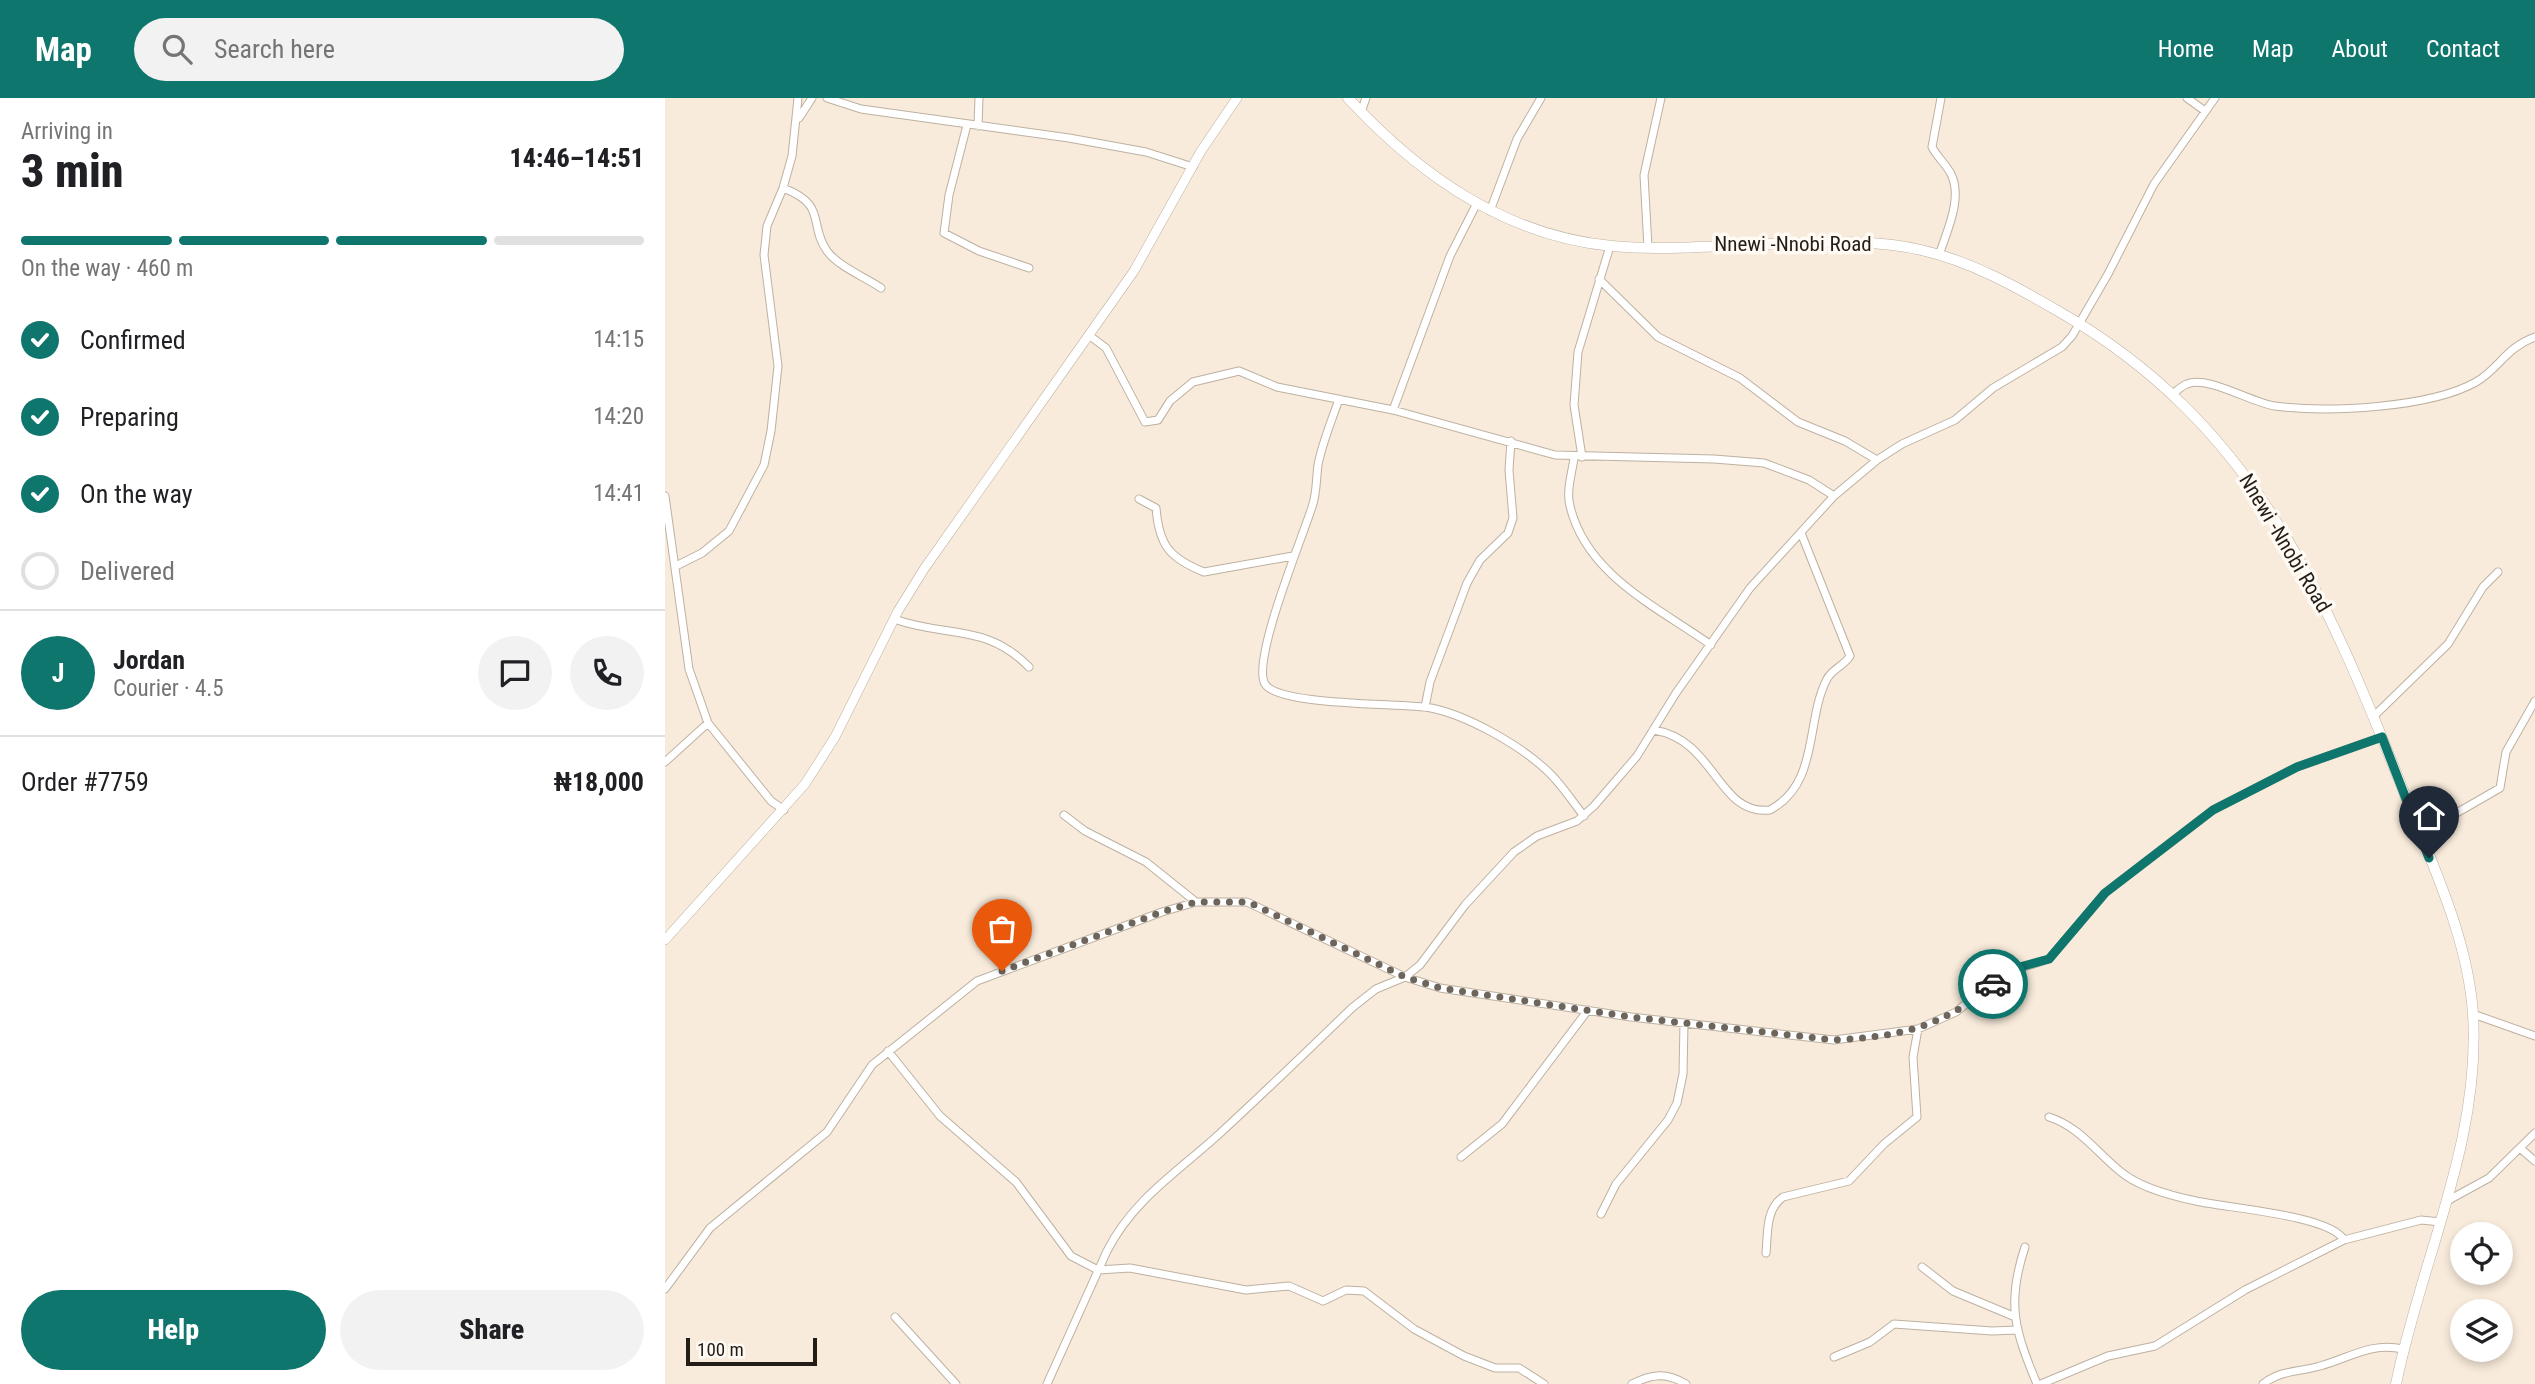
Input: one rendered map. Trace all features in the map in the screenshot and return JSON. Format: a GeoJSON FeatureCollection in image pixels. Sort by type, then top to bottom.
{"type":"FeatureCollection","features":[{"type":"Feature","properties":{"kind":"main road","name":"Nnewi -Nnobi Road"},"geometry":{"type":"LineString","coordinates":[[1348,98],[1416,164],[1490,211],[1557,237],[1611,246],[1648,247],[1872,242],[1939,255],[2009,283],[2079,323],[2174,393],[2249,477],[2289,542],[2332,622],[2382,737],[2456,931],[2473,1013],[2472,1073],[2467,1120],[2447,1201],[2403,1349],[2396,1384]]}},
{"type":"Feature","properties":{"kind":"street"},"geometry":{"type":"LineString","coordinates":[[676,566],[702,553],[729,531],[764,465],[771,431],[778,366],[764,255],[767,226],[783,188],[797,122],[798,98]]}},
{"type":"Feature","properties":{"kind":"street"},"geometry":{"type":"LineString","coordinates":[[797,122],[812,98]]}},
{"type":"Feature","properties":{"kind":"street"},"geometry":{"type":"LineString","coordinates":[[827,98],[861,108],[1146,152],[1193,167]]}},
{"type":"Feature","properties":{"kind":"street"},"geometry":{"type":"LineString","coordinates":[[978,126],[979,98]]}},
{"type":"Feature","properties":{"kind":"street"},"geometry":{"type":"LineString","coordinates":[[665,940],[784,810],[835,737],[894,619],[995,465],[1134,271],[1193,167],[1237,98]]}},
{"type":"Feature","properties":{"kind":"street"},"geometry":{"type":"LineString","coordinates":[[1361,112],[1366,98]]}},
{"type":"Feature","properties":{"kind":"street"},"geometry":{"type":"LineString","coordinates":[[1490,211],[1517,139],[1541,98]]}},
{"type":"Feature","properties":{"kind":"street"},"geometry":{"type":"LineString","coordinates":[[1648,247],[1644,176],[1661,98]]}},
{"type":"Feature","properties":{"kind":"street"},"geometry":{"type":"LineString","coordinates":[[1939,255],[1955,202],[1956,187],[1931,139],[1941,98]]}},
{"type":"Feature","properties":{"kind":"street"},"geometry":{"type":"LineString","coordinates":[[2187,98],[2205,111]]}},
{"type":"Feature","properties":{"kind":"street"},"geometry":{"type":"LineString","coordinates":[[1047,1384],[1117,1232],[1139,1203],[1168,1175],[1215,1138],[1353,1007],[1376,989],[1405,977],[1429,956],[1465,905],[1514,852],[1537,836],[1584,816],[1620,778],[1750,588],[1834,496],[1877,460],[1902,444],[1955,420],[1993,388],[2062,347],[2079,323],[2154,184],[2215,98]]}},
{"type":"Feature","properties":{"kind":"street"},"geometry":{"type":"LineString","coordinates":[[967,124],[949,195],[944,233],[979,251],[1029,268]]}},
{"type":"Feature","properties":{"kind":"street"},"geometry":{"type":"LineString","coordinates":[[783,188],[795,192],[815,211],[826,250],[881,288]]}},
{"type":"Feature","properties":{"kind":"street"},"geometry":{"type":"LineString","coordinates":[[1393,410],[1450,256],[1477,203]]}},
{"type":"Feature","properties":{"kind":"street"},"geometry":{"type":"LineString","coordinates":[[1611,246],[1578,352],[1574,405],[1578,458],[1569,504],[1591,553],[1644,602],[1711,645]]}},
{"type":"Feature","properties":{"kind":"street"},"geometry":{"type":"LineString","coordinates":[[1599,279],[1658,337],[1740,378],[1798,422],[1845,441],[1877,460]]}},
{"type":"Feature","properties":{"kind":"street"},"geometry":{"type":"LineString","coordinates":[[1090,336],[1106,348],[1145,422],[1158,419],[1181,390],[1193,382],[1225,372],[1239,371],[1277,387],[1393,410],[1511,441],[1541,452],[1578,458],[1714,458],[1764,463],[1809,480],[1834,496]]}},
{"type":"Feature","properties":{"kind":"street"},"geometry":{"type":"LineString","coordinates":[[2174,393],[2187,384],[2200,382],[2274,406],[2370,408],[2461,389],[2479,381],[2513,346],[2535,337]]}},
{"type":"Feature","properties":{"kind":"street"},"geometry":{"type":"LineString","coordinates":[[1339,399],[1318,464],[1314,503],[1293,556],[1266,652],[1262,676],[1265,684],[1281,694],[1326,701],[1425,707],[1476,724],[1544,767],[1584,816]]}},
{"type":"Feature","properties":{"kind":"street"},"geometry":{"type":"LineString","coordinates":[[1425,707],[1430,682],[1467,583],[1480,560],[1508,533],[1513,518],[1509,470],[1511,441]]}},
{"type":"Feature","properties":{"kind":"street"},"geometry":{"type":"LineString","coordinates":[[665,496],[689,669],[708,723],[771,801],[784,810]]}},
{"type":"Feature","properties":{"kind":"street"},"geometry":{"type":"LineString","coordinates":[[1139,499],[1156,508],[1158,529],[1166,550],[1204,572],[1293,556]]}},
{"type":"Feature","properties":{"kind":"street"},"geometry":{"type":"LineString","coordinates":[[1653,730],[1677,736],[1706,761],[1731,796],[1746,808],[1770,810],[1788,796],[1808,760],[1819,703],[1828,676],[1850,656],[1801,533]]}},
{"type":"Feature","properties":{"kind":"street"},"geometry":{"type":"LineString","coordinates":[[2373,717],[2448,644],[2483,587],[2498,572]]}},
{"type":"Feature","properties":{"kind":"street"},"geometry":{"type":"LineString","coordinates":[[894,619],[915,627],[954,631],[1000,642],[1029,667]]}},
{"type":"Feature","properties":{"kind":"street"},"geometry":{"type":"LineString","coordinates":[[2420,834],[2500,788],[2506,752],[2535,701]]}},
{"type":"Feature","properties":{"kind":"street"},"geometry":{"type":"LineString","coordinates":[[665,762],[708,723]]}},
{"type":"Feature","properties":{"kind":"street"},"geometry":{"type":"LineString","coordinates":[[665,1289],[709,1228],[827,1132],[872,1065],[977,981],[1162,912],[1196,902],[1248,902],[1405,977],[1440,988],[1684,1023],[1834,1040],[1918,1029],[1956,1012],[2002,974],[2049,959],[2105,893],[2213,810],[2297,767],[2382,737]]}},
{"type":"Feature","properties":{"kind":"street"},"geometry":{"type":"LineString","coordinates":[[1064,815],[1084,831],[1146,862],[1196,902]]}},
{"type":"Feature","properties":{"kind":"street"},"geometry":{"type":"LineString","coordinates":[[1461,1157],[1502,1124],[1588,1010]]}},
{"type":"Feature","properties":{"kind":"street"},"geometry":{"type":"LineString","coordinates":[[2473,1013],[2535,1036]]}},
{"type":"Feature","properties":{"kind":"street"},"geometry":{"type":"LineString","coordinates":[[1601,1214],[1616,1184],[1668,1120],[1677,1103],[1683,1074],[1684,1023]]}},
{"type":"Feature","properties":{"kind":"street"},"geometry":{"type":"LineString","coordinates":[[1766,1253],[1769,1223],[1777,1202],[1783,1197],[1849,1181],[1884,1144],[1917,1117],[1913,1057],[1918,1029]]}},
{"type":"Feature","properties":{"kind":"street"},"geometry":{"type":"LineString","coordinates":[[888,1051],[940,1116],[1016,1182],[1071,1256],[1098,1270],[1131,1268],[1246,1290],[1289,1286],[1323,1301],[1346,1290],[1364,1291],[1414,1329],[1464,1356],[1495,1368],[1519,1368],[1543,1384]]}},
{"type":"Feature","properties":{"kind":"street"},"geometry":{"type":"LineString","coordinates":[[2049,1117],[2074,1128],[2133,1181],[2195,1201],[2314,1223],[2336,1231],[2344,1240]]}},
{"type":"Feature","properties":{"kind":"street"},"geometry":{"type":"LineString","coordinates":[[2447,1201],[2481,1184],[2535,1133]]}},
{"type":"Feature","properties":{"kind":"street"},"geometry":{"type":"LineString","coordinates":[[2521,1149],[2535,1161]]}},
{"type":"Feature","properties":{"kind":"street"},"geometry":{"type":"LineString","coordinates":[[2025,1247],[2013,1286],[2013,1316],[2040,1384],[2108,1356],[2155,1346],[2265,1279],[2344,1240],[2421,1220],[2441,1222]]}},
{"type":"Feature","properties":{"kind":"street"},"geometry":{"type":"LineString","coordinates":[[1922,1267],[1953,1291],[2013,1316]]}},
{"type":"Feature","properties":{"kind":"street"},"geometry":{"type":"LineString","coordinates":[[895,1317],[956,1384]]}},
{"type":"Feature","properties":{"kind":"street"},"geometry":{"type":"LineString","coordinates":[[1834,1357],[1870,1342],[1894,1324],[1992,1331],[2017,1330]]}},
{"type":"Feature","properties":{"kind":"street"},"geometry":{"type":"LineString","coordinates":[[2263,1384],[2286,1372],[2318,1367],[2374,1346],[2403,1349]]}},
{"type":"Feature","properties":{"kind":"street"},"geometry":{"type":"LineString","coordinates":[[1632,1384],[1650,1375],[1661,1374],[1686,1384]]}},
{"type":"Feature","properties":{"kind":"way so far"},"geometry":{"type":"LineString","coordinates":[[1002,971],[1162,912],[1196,902],[1221,901],[1248,902],[1325,936],[1405,977],[1440,988],[1631,1017],[1834,1040],[1863,1038],[1936,1024],[1993,984]]}},
{"type":"Feature","properties":{"kind":"route"},"geometry":{"type":"LineString","coordinates":[[1993,984],[2002,974],[2049,959],[2105,893],[2213,810],[2253,787],[2297,767],[2382,737],[2429,858]]}}]}
